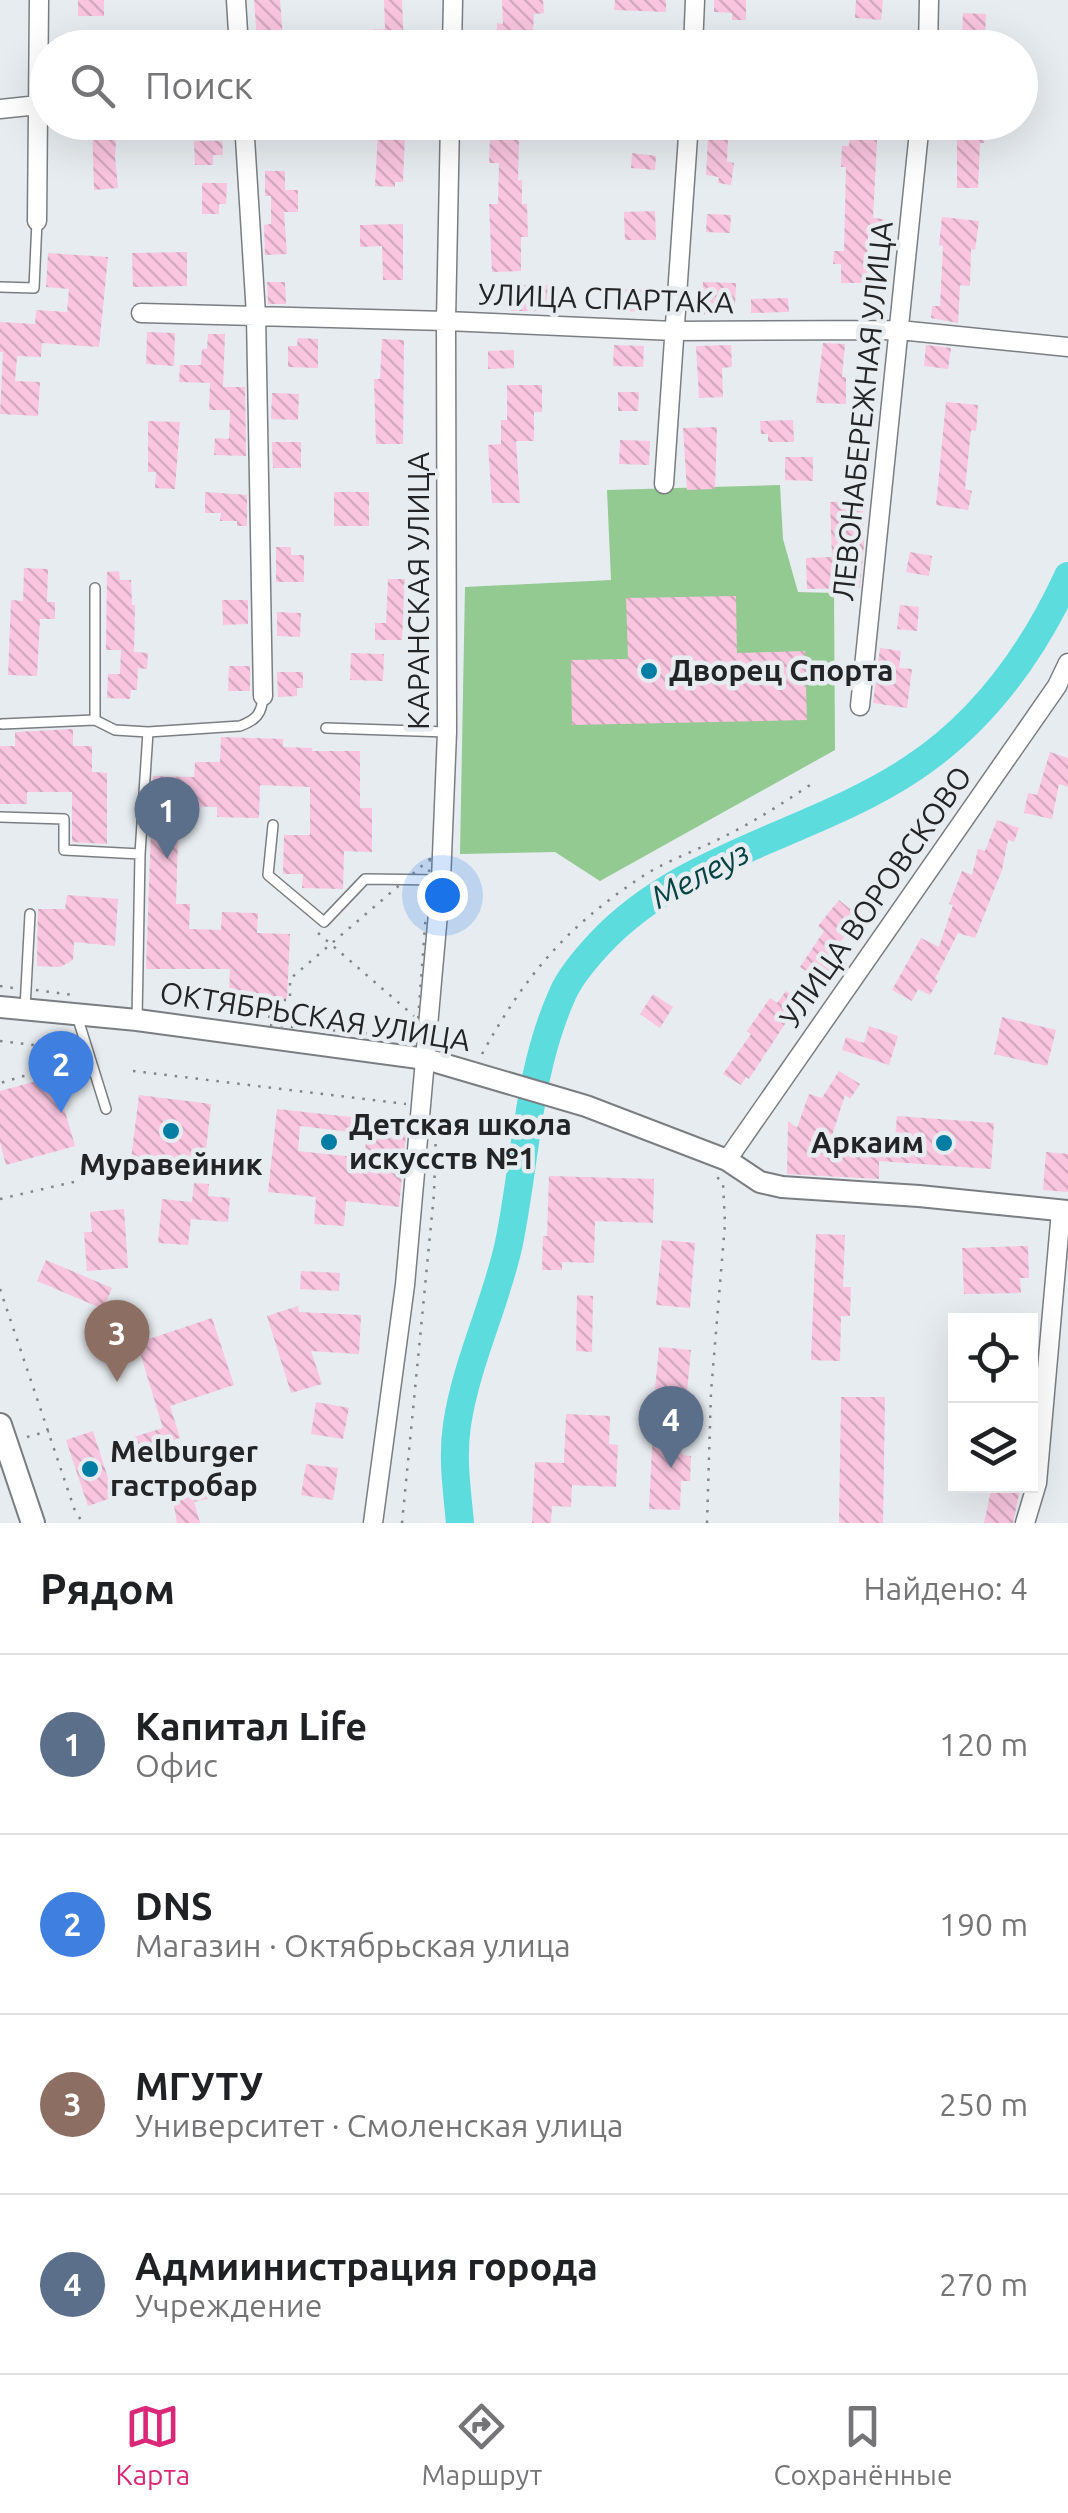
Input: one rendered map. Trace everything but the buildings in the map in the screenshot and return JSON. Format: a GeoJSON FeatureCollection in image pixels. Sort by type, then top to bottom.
{"type":"FeatureCollection","features":[{"type":"Feature","properties":{"kind":"main road"},"geometry":{"type":"LineString","coordinates":[[0,1425],[33,1523]]}},
{"type":"Feature","properties":{"kind":"street"},"geometry":{"type":"LineString","coordinates":[[39,0],[39,30]]}},
{"type":"Feature","properties":{"kind":"street"},"geometry":{"type":"LineString","coordinates":[[236,0],[238,30]]}},
{"type":"Feature","properties":{"kind":"street"},"geometry":{"type":"LineString","coordinates":[[452,30],[453,0]]}},
{"type":"Feature","properties":{"kind":"street"},"geometry":{"type":"LineString","coordinates":[[693,30],[695,0]]}},
{"type":"Feature","properties":{"kind":"street"},"geometry":{"type":"LineString","coordinates":[[928,30],[929,0]]}},
{"type":"Feature","properties":{"kind":"street"},"geometry":{"type":"LineString","coordinates":[[0,109],[30,106]]}},
{"type":"Feature","properties":{"kind":"street"},"geometry":{"type":"LineString","coordinates":[[38,140],[38,221]]}},
{"type":"Feature","properties":{"kind":"street"},"geometry":{"type":"LineString","coordinates":[[245,140],[256,314],[263,696]]}},
{"type":"Feature","properties":{"kind":"street","name":"КАРАНСКАЯ УЛИЦА"},"geometry":{"type":"LineString","coordinates":[[426,1060],[447,732],[450,140]]}},
{"type":"Feature","properties":{"kind":"street"},"geometry":{"type":"LineString","coordinates":[[664,484],[687,140]]}},
{"type":"Feature","properties":{"kind":"street","name":"ЛЕВОНАБЕРЕЖНАЯ УЛИЦА"},"geometry":{"type":"LineString","coordinates":[[860,706],[918,140]]}},
{"type":"Feature","properties":{"kind":"street","name":"УЛИЦА СПАРТАКА"},"geometry":{"type":"LineString","coordinates":[[141,313],[674,331],[899,330],[1068,348]]}},
{"type":"Feature","properties":{"kind":"street","name":"УЛИЦА ВОРОВСКОВО"},"geometry":{"type":"LineString","coordinates":[[718,1165],[1046,702],[1068,663]]}},
{"type":"Feature","properties":{"kind":"street","name":"ОКТЯБРЬСКАЯ УЛИЦА"},"geometry":{"type":"LineString","coordinates":[[0,1007],[26,999],[80,1005],[137,1020],[426,1060],[481,1064],[760,1182],[1065,1211]]}},
{"type":"Feature","properties":{"kind":"street"},"geometry":{"type":"LineString","coordinates":[[373,1523],[405,1285],[426,1060]]}},
{"type":"Feature","properties":{"kind":"street"},"geometry":{"type":"LineString","coordinates":[[1025,1523],[1036,1483],[1065,1211]]}},
{"type":"Feature","properties":{"kind":"lane"},"geometry":{"type":"LineString","coordinates":[[0,287],[34,288],[38,221]]}},
{"type":"Feature","properties":{"kind":"lane"},"geometry":{"type":"LineString","coordinates":[[94,588],[95,720]]}},
{"type":"Feature","properties":{"kind":"lane"},"geometry":{"type":"LineString","coordinates":[[1,721],[95,720],[115,730],[148,732],[240,726],[254,720],[262,709],[263,696]]}},
{"type":"Feature","properties":{"kind":"lane"},"geometry":{"type":"LineString","coordinates":[[326,728],[447,732]]}},
{"type":"Feature","properties":{"kind":"lane"},"geometry":{"type":"LineString","coordinates":[[137,1020],[140,854],[148,732]]}},
{"type":"Feature","properties":{"kind":"lane"},"geometry":{"type":"LineString","coordinates":[[0,817],[64,819],[64,850],[140,854]]}},
{"type":"Feature","properties":{"kind":"lane"},"geometry":{"type":"LineString","coordinates":[[273,824],[268,876],[324,922],[364,879],[440,880]]}},
{"type":"Feature","properties":{"kind":"lane"},"geometry":{"type":"LineString","coordinates":[[26,999],[30,914]]}},
{"type":"Feature","properties":{"kind":"lane"},"geometry":{"type":"LineString","coordinates":[[80,1005],[106,1109]]}},
{"type":"Feature","properties":{"kind":"path"},"geometry":{"type":"LineString","coordinates":[[481,1064],[510,1004],[550,951],[576,926],[643,875],[728,836],[816,781]]}},
{"type":"Feature","properties":{"kind":"path"},"geometry":{"type":"LineString","coordinates":[[318,934],[330,944],[418,1020],[412,1032],[400,1036],[269,1026],[270,1000],[290,1000],[290,979],[330,944],[406,880],[430,858]]}},
{"type":"Feature","properties":{"kind":"path"},"geometry":{"type":"LineString","coordinates":[[0,986],[26,999],[80,1005]]}},
{"type":"Feature","properties":{"kind":"path"},"geometry":{"type":"LineString","coordinates":[[0,1041],[66,1050],[68,1063],[0,1083]]}},
{"type":"Feature","properties":{"kind":"path"},"geometry":{"type":"LineString","coordinates":[[132,1070],[422,1106]]}},
{"type":"Feature","properties":{"kind":"path"},"geometry":{"type":"LineString","coordinates":[[707,1523],[725,1224],[718,1165]]}},
{"type":"Feature","properties":{"kind":"path"},"geometry":{"type":"LineString","coordinates":[[0,1198],[82,1180]]}},
{"type":"Feature","properties":{"kind":"path"},"geometry":{"type":"LineString","coordinates":[[0,1289],[75,1511],[83,1523]]}},
{"type":"Feature","properties":{"kind":"path"},"geometry":{"type":"LineString","coordinates":[[26,1437],[50,1431]]}},
{"type":"Feature","properties":{"kind":"green space","name":"Дворец Спорта"},"geometry":{"type":"Polygon","coordinates":[[[780,485],[783,539],[798,592],[834,593],[835,750],[600,881],[555,852],[460,854],[465,587],[611,580],[607,490],[780,485]]]}},
{"type":"Feature","properties":{"kind":"waterway","name":"Мелеуз"},"geometry":{"type":"LineString","coordinates":[[460,1523],[455,1450],[461,1402],[509,1243],[542,1054],[570,980],[599,944],[633,913],[670,888],[709,866],[874,791],[939,749],[1004,683],[1039,631],[1068,576]]}},
{"type":"Feature","properties":{"kind":"place","name":"Дворец Спорта"},"geometry":{"type":"Point","coordinates":[649,671]}},
{"type":"Feature","properties":{"kind":"place","name":"Капитал Life"},"geometry":{"type":"Point","coordinates":[167,859]}},
{"type":"Feature","properties":{"kind":"place","name":"DNS"},"geometry":{"type":"Point","coordinates":[61,1113]}},
{"type":"Feature","properties":{"kind":"place","name":"Муравейник"},"geometry":{"type":"Point","coordinates":[171,1131]}},
{"type":"Feature","properties":{"kind":"place","name":"Детская школа искусств №1"},"geometry":{"type":"Point","coordinates":[329,1142]}},
{"type":"Feature","properties":{"kind":"place","name":"Аркаим"},"geometry":{"type":"Point","coordinates":[944,1143]}},
{"type":"Feature","properties":{"kind":"place","name":"МГУТУ"},"geometry":{"type":"Point","coordinates":[117,1382]}},
{"type":"Feature","properties":{"kind":"place","name":"Адмиинистрация города"},"geometry":{"type":"Point","coordinates":[671,1468]}},
{"type":"Feature","properties":{"kind":"place","name":"Melburger гастробар"},"geometry":{"type":"Point","coordinates":[90,1469]}}]}
